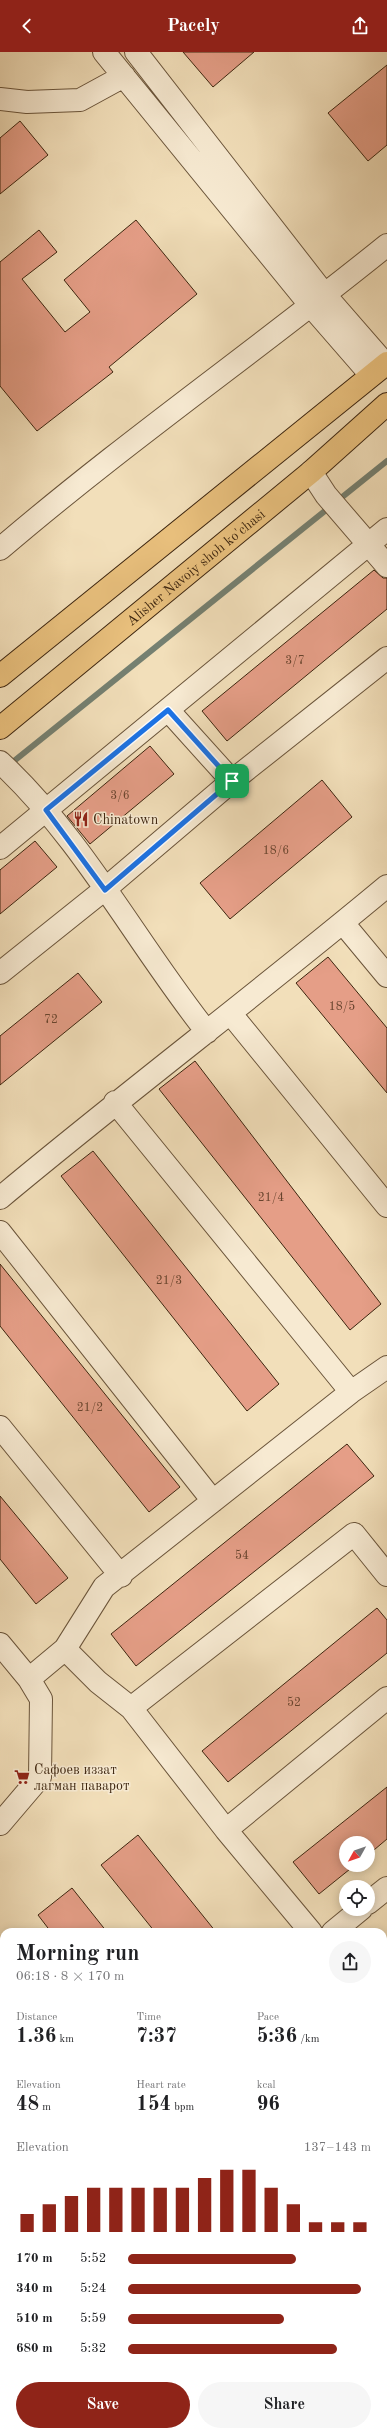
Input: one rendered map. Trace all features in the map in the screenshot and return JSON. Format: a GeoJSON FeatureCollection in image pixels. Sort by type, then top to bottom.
{"type":"FeatureCollection","features":[{"type":"Feature","properties":{"kind":"main road"},"geometry":{"type":"LineString","coordinates":[[0,676],[381,367]]}},
{"type":"Feature","properties":{"kind":"main road","name":"Alisher Navoiy shoh ko'chasi"},"geometry":{"type":"LineString","coordinates":[[0,728],[311,472],[387,404]]}},
{"type":"Feature","properties":{"kind":"street"},"geometry":{"type":"LineString","coordinates":[[104,52],[318,300],[381,367]]}},
{"type":"Feature","properties":{"kind":"street"},"geometry":{"type":"LineString","coordinates":[[142,54],[318,300]]}},
{"type":"Feature","properties":{"kind":"street"},"geometry":{"type":"LineString","coordinates":[[0,99],[27,102],[80,100],[124,76]]}},
{"type":"Feature","properties":{"kind":"street"},"geometry":{"type":"LineString","coordinates":[[0,549],[65,494],[318,300],[387,245]]}},
{"type":"Feature","properties":{"kind":"street"},"geometry":{"type":"LineString","coordinates":[[311,472],[326,495],[387,566]]}},
{"type":"Feature","properties":{"kind":"street"},"geometry":{"type":"LineString","coordinates":[[0,848],[387,529]]}},
{"type":"Feature","properties":{"kind":"street"},"geometry":{"type":"LineString","coordinates":[[0,973],[105,890],[232,781],[387,658]]}},
{"type":"Feature","properties":{"kind":"street"},"geometry":{"type":"LineString","coordinates":[[168,710],[232,781]]}},
{"type":"Feature","properties":{"kind":"street"},"geometry":{"type":"LineString","coordinates":[[7,769],[46,810],[105,890],[178,995],[207,1032]]}},
{"type":"Feature","properties":{"kind":"street"},"geometry":{"type":"LineString","coordinates":[[0,1198],[116,1102],[231,1014],[387,886]]}},
{"type":"Feature","properties":{"kind":"street"},"geometry":{"type":"LineString","coordinates":[[343,923],[387,976]]}},
{"type":"Feature","properties":{"kind":"street"},"geometry":{"type":"LineString","coordinates":[[231,1014],[386,1201]]}},
{"type":"Feature","properties":{"kind":"street"},"geometry":{"type":"LineString","coordinates":[[116,1102],[351,1392]]}},
{"type":"Feature","properties":{"kind":"street"},"geometry":{"type":"LineString","coordinates":[[0,1232],[212,1501]]}},
{"type":"Feature","properties":{"kind":"street"},"geometry":{"type":"LineString","coordinates":[[29,1678],[65,1649],[104,1587],[121,1576],[212,1501],[351,1392],[387,1366]]}},
{"type":"Feature","properties":{"kind":"street"},"geometry":{"type":"LineString","coordinates":[[0,1427],[121,1576]]}},
{"type":"Feature","properties":{"kind":"street"},"geometry":{"type":"LineString","coordinates":[[131,1708],[354,1534],[387,1575]]}},
{"type":"Feature","properties":{"kind":"street"},"geometry":{"type":"LineString","coordinates":[[0,1644],[29,1678],[41,1699],[40,1777],[0,1824]]}},
{"type":"Feature","properties":{"kind":"street"},"geometry":{"type":"LineString","coordinates":[[65,1649],[98,1682],[131,1708],[226,1830],[308,1928]]}},
{"type":"Feature","properties":{"kind":"street"},"geometry":{"type":"LineString","coordinates":[[226,1830],[387,1698]]}},
{"type":"Feature","properties":{"kind":"street"},"geometry":{"type":"LineString","coordinates":[[375,1897],[387,1888]]}},
{"type":"Feature","properties":{"kind":"street"},"geometry":{"type":"LineString","coordinates":[[338,1928],[352,1916]]}},
{"type":"Feature","properties":{"kind":"building"},"geometry":{"type":"Polygon","coordinates":[[[183,52],[254,52],[213,87],[183,52]]]}},
{"type":"Feature","properties":{"kind":"building"},"geometry":{"type":"Polygon","coordinates":[[[387,65],[387,145],[368,161],[328,113],[387,65]]]}},
{"type":"Feature","properties":{"kind":"building"},"geometry":{"type":"Polygon","coordinates":[[[20,121],[48,155],[0,194],[0,138],[20,121]]]}},
{"type":"Feature","properties":{"kind":"building"},"geometry":{"type":"Polygon","coordinates":[[[136,220],[197,294],[109,367],[113,372],[37,431],[0,386],[0,262],[39,230],[57,252],[22,279],[65,332],[90,312],[64,280],[136,220]]]}},
{"type":"Feature","properties":{"kind":"building"},"geometry":{"type":"Polygon","coordinates":[[[374,570],[383,578],[387,578],[387,609],[227,741],[202,711],[374,570]]]}},
{"type":"Feature","properties":{"kind":"building"},"geometry":{"type":"Polygon","coordinates":[[[150,746],[174,774],[90,844],[67,816],[150,746]]]}},
{"type":"Feature","properties":{"kind":"building"},"geometry":{"type":"Polygon","coordinates":[[[322,780],[352,817],[230,919],[200,883],[322,780]]]}},
{"type":"Feature","properties":{"kind":"building"},"geometry":{"type":"Polygon","coordinates":[[[35,841],[57,867],[0,914],[0,870],[35,841]]]}},
{"type":"Feature","properties":{"kind":"building"},"geometry":{"type":"Polygon","coordinates":[[[328,957],[387,1028],[387,1093],[296,983],[328,957]]]}},
{"type":"Feature","properties":{"kind":"building"},"geometry":{"type":"Polygon","coordinates":[[[78,973],[102,1002],[0,1085],[0,1036],[78,973]]]}},
{"type":"Feature","properties":{"kind":"building"},"geometry":{"type":"Polygon","coordinates":[[[195,1061],[381,1304],[350,1330],[159,1089],[195,1061]]]}},
{"type":"Feature","properties":{"kind":"building"},"geometry":{"type":"Polygon","coordinates":[[[93,1151],[279,1384],[247,1411],[61,1176],[93,1151]]]}},
{"type":"Feature","properties":{"kind":"building"},"geometry":{"type":"Polygon","coordinates":[[[0,1264],[180,1487],[149,1512],[0,1326],[0,1264]]]}},
{"type":"Feature","properties":{"kind":"building"},"geometry":{"type":"Polygon","coordinates":[[[347,1444],[374,1476],[136,1666],[111,1634],[347,1444]]]}},
{"type":"Feature","properties":{"kind":"building"},"geometry":{"type":"Polygon","coordinates":[[[0,1496],[68,1578],[36,1604],[0,1559],[0,1496]]]}},
{"type":"Feature","properties":{"kind":"building"},"geometry":{"type":"Polygon","coordinates":[[[377,1608],[387,1620],[387,1653],[228,1782],[202,1751],[377,1608]]]}},
{"type":"Feature","properties":{"kind":"building"},"geometry":{"type":"Polygon","coordinates":[[[387,1787],[387,1839],[375,1849],[375,1836],[339,1836],[339,1872],[346,1872],[319,1894],[293,1862],[387,1787]]]}},
{"type":"Feature","properties":{"kind":"building"},"geometry":{"type":"Polygon","coordinates":[[[138,1835],[213,1928],[152,1928],[101,1865],[138,1835]]]}},
{"type":"Feature","properties":{"kind":"building"},"geometry":{"type":"Polygon","coordinates":[[[72,1888],[104,1928],[48,1928],[38,1915],[72,1888]]]}},
{"type":"Feature","properties":{"kind":"waterway"},"geometry":{"type":"LineString","coordinates":[[9,765],[387,461]]}},
{"type":"Feature","properties":{"kind":"place","name":"Chinatown"},"geometry":{"type":"Point","coordinates":[81,819]}},
{"type":"Feature","properties":{"kind":"place","name":"Сафоев иззат лагман паварот"},"geometry":{"type":"Point","coordinates":[22,1777]}},
{"type":"Feature","properties":{"kind":"route"},"geometry":{"type":"LineString","coordinates":[[168,710],[232,781],[105,890],[46,810],[168,710]]}}]}
